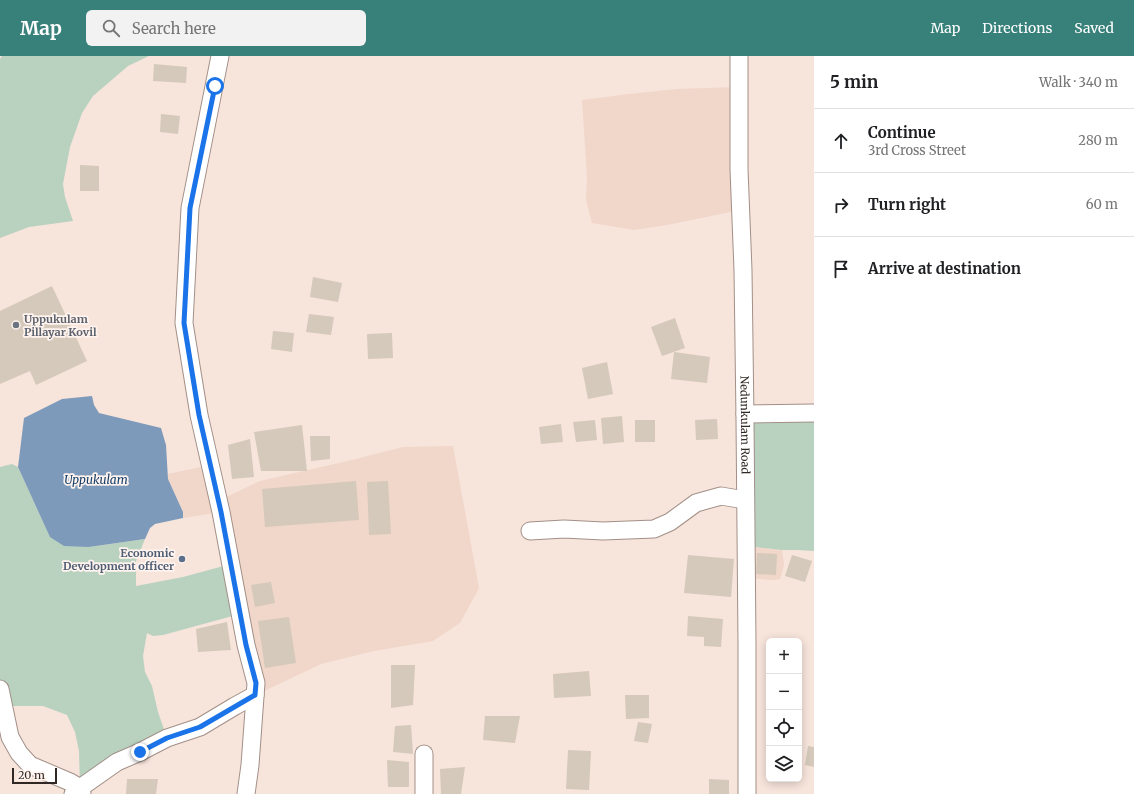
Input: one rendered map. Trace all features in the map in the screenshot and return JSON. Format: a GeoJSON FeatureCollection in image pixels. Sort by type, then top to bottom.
{"type":"FeatureCollection","features":[{"type":"Feature","properties":{"kind":"street"},"geometry":{"type":"LineString","coordinates":[[220,56],[190,208],[184,323],[199,415],[221,512],[246,645],[256,683],[250,765],[246,794]]}},
{"type":"Feature","properties":{"kind":"street","name":"Nedunkulam Road"},"geometry":{"type":"LineString","coordinates":[[739,56],[739,169],[743,270],[745,414],[747,794]]}},
{"type":"Feature","properties":{"kind":"street"},"geometry":{"type":"LineString","coordinates":[[745,414],[814,413]]}},
{"type":"Feature","properties":{"kind":"street"},"geometry":{"type":"LineString","coordinates":[[530,531],[564,529],[603,531],[654,529],[670,522],[696,503],[721,496],[745,500]]}},
{"type":"Feature","properties":{"kind":"street"},"geometry":{"type":"LineString","coordinates":[[0,689],[10,737],[19,753],[30,765],[70,782],[78,792],[117,762],[167,738],[200,727],[255,695]]}},
{"type":"Feature","properties":{"kind":"street"},"geometry":{"type":"LineString","coordinates":[[424,754],[424,794]]}},
{"type":"Feature","properties":{"kind":"shaded area"},"geometry":{"type":"Polygon","coordinates":[[[739,87],[740,210],[667,225],[634,230],[592,223],[586,200],[587,176],[582,100],[677,89],[739,87]]]}},
{"type":"Feature","properties":{"kind":"shaded area"},"geometry":{"type":"Polygon","coordinates":[[[453,446],[479,588],[460,623],[433,641],[374,651],[321,664],[262,692],[226,497],[260,481],[403,447],[453,446]]]}},
{"type":"Feature","properties":{"kind":"shaded area"},"geometry":{"type":"Polygon","coordinates":[[[210,465],[221,512],[183,518],[183,512],[168,479],[168,474],[210,465]]]}},
{"type":"Feature","properties":{"kind":"shaded area"},"geometry":{"type":"Polygon","coordinates":[[[746,546],[782,550],[784,565],[780,579],[773,580],[746,578],[746,546]]]}},
{"type":"Feature","properties":{"kind":"green space"},"geometry":{"type":"Polygon","coordinates":[[[2,56],[149,56],[128,66],[93,96],[82,113],[70,147],[63,184],[65,197],[73,221],[29,227],[0,238],[0,59],[2,56]]]}},
{"type":"Feature","properties":{"kind":"green space"},"geometry":{"type":"Polygon","coordinates":[[[814,413],[814,551],[782,550],[746,546],[745,414],[814,413]]]}},
{"type":"Feature","properties":{"kind":"green space"},"geometry":{"type":"Polygon","coordinates":[[[12,464],[18,467],[50,536],[89,547],[145,539],[136,561],[136,586],[183,577],[231,564],[240,614],[163,635],[153,636],[147,633],[143,656],[145,672],[152,686],[158,712],[167,738],[80,788],[79,751],[75,732],[67,715],[43,706],[4,706],[0,689],[0,467],[12,464]]]}},
{"type":"Feature","properties":{"kind":"water","name":"Uppukulam"},"geometry":{"type":"Polygon","coordinates":[[[92,396],[94,405],[99,413],[161,428],[166,445],[168,479],[183,512],[183,518],[155,524],[150,528],[145,539],[89,547],[64,546],[50,537],[18,467],[24,418],[62,399],[92,396]]]}},
{"type":"Feature","properties":{"kind":"building"},"geometry":{"type":"Polygon","coordinates":[[[154,64],[187,67],[186,83],[153,81],[154,64]]]}},
{"type":"Feature","properties":{"kind":"building"},"geometry":{"type":"Polygon","coordinates":[[[161,114],[180,116],[178,134],[160,132],[161,114]]]}},
{"type":"Feature","properties":{"kind":"building"},"geometry":{"type":"Polygon","coordinates":[[[80,165],[99,166],[99,191],[80,191],[80,165]]]}},
{"type":"Feature","properties":{"kind":"building"},"geometry":{"type":"Polygon","coordinates":[[[313,277],[342,283],[338,302],[310,297],[313,277]]]}},
{"type":"Feature","properties":{"kind":"building"},"geometry":{"type":"Polygon","coordinates":[[[52,286],[87,361],[36,385],[30,371],[0,384],[0,311],[52,286]]]}},
{"type":"Feature","properties":{"kind":"building"},"geometry":{"type":"Polygon","coordinates":[[[309,314],[334,317],[331,335],[306,332],[309,314]]]}},
{"type":"Feature","properties":{"kind":"building"},"geometry":{"type":"Polygon","coordinates":[[[675,318],[685,348],[662,356],[651,327],[675,318]]]}},
{"type":"Feature","properties":{"kind":"building"},"geometry":{"type":"Polygon","coordinates":[[[273,331],[294,333],[292,352],[271,349],[273,331]]]}},
{"type":"Feature","properties":{"kind":"building"},"geometry":{"type":"Polygon","coordinates":[[[392,333],[393,358],[368,359],[367,334],[392,333]]]}},
{"type":"Feature","properties":{"kind":"building"},"geometry":{"type":"Polygon","coordinates":[[[674,352],[710,357],[707,383],[671,379],[674,352]]]}},
{"type":"Feature","properties":{"kind":"building"},"geometry":{"type":"Polygon","coordinates":[[[607,362],[613,394],[588,399],[582,368],[607,362]]]}},
{"type":"Feature","properties":{"kind":"building"},"geometry":{"type":"Polygon","coordinates":[[[622,416],[624,442],[603,444],[601,418],[622,416]]]}},
{"type":"Feature","properties":{"kind":"building"},"geometry":{"type":"Polygon","coordinates":[[[717,419],[718,439],[696,440],[695,420],[717,419]]]}},
{"type":"Feature","properties":{"kind":"building"},"geometry":{"type":"Polygon","coordinates":[[[595,420],[597,440],[576,442],[573,422],[595,420]]]}},
{"type":"Feature","properties":{"kind":"building"},"geometry":{"type":"Polygon","coordinates":[[[635,420],[655,420],[655,442],[635,442],[635,420]]]}},
{"type":"Feature","properties":{"kind":"building"},"geometry":{"type":"Polygon","coordinates":[[[561,424],[563,442],[541,444],[539,427],[561,424]]]}},
{"type":"Feature","properties":{"kind":"building"},"geometry":{"type":"Polygon","coordinates":[[[302,425],[307,471],[261,471],[254,432],[302,425]]]}},
{"type":"Feature","properties":{"kind":"building"},"geometry":{"type":"Polygon","coordinates":[[[310,436],[330,436],[330,459],[311,461],[310,436]]]}},
{"type":"Feature","properties":{"kind":"building"},"geometry":{"type":"Polygon","coordinates":[[[250,439],[254,477],[232,479],[228,445],[250,439]]]}},
{"type":"Feature","properties":{"kind":"building"},"geometry":{"type":"Polygon","coordinates":[[[356,481],[359,520],[265,527],[262,489],[356,481]]]}},
{"type":"Feature","properties":{"kind":"building"},"geometry":{"type":"Polygon","coordinates":[[[388,481],[391,534],[369,535],[367,482],[388,481]]]}},
{"type":"Feature","properties":{"kind":"building"},"geometry":{"type":"Polygon","coordinates":[[[757,553],[777,554],[776,575],[756,574],[757,553]]]}},
{"type":"Feature","properties":{"kind":"building"},"geometry":{"type":"Polygon","coordinates":[[[688,555],[734,559],[731,597],[684,593],[688,555]]]}},
{"type":"Feature","properties":{"kind":"building"},"geometry":{"type":"Polygon","coordinates":[[[792,555],[812,561],[805,582],[785,576],[792,555]]]}},
{"type":"Feature","properties":{"kind":"building"},"geometry":{"type":"Polygon","coordinates":[[[271,582],[275,603],[255,607],[251,585],[271,582]]]}},
{"type":"Feature","properties":{"kind":"building"},"geometry":{"type":"Polygon","coordinates":[[[688,616],[723,619],[721,647],[704,646],[704,637],[687,636],[688,616]]]}},
{"type":"Feature","properties":{"kind":"building"},"geometry":{"type":"Polygon","coordinates":[[[289,617],[296,663],[265,668],[258,621],[289,617]]]}},
{"type":"Feature","properties":{"kind":"building"},"geometry":{"type":"Polygon","coordinates":[[[227,622],[231,650],[198,652],[196,629],[227,622]]]}},
{"type":"Feature","properties":{"kind":"building"},"geometry":{"type":"Polygon","coordinates":[[[391,665],[415,665],[413,705],[391,708],[391,665]]]}},
{"type":"Feature","properties":{"kind":"building"},"geometry":{"type":"Polygon","coordinates":[[[589,671],[591,696],[554,698],[553,674],[589,671]]]}},
{"type":"Feature","properties":{"kind":"building"},"geometry":{"type":"Polygon","coordinates":[[[625,695],[649,695],[649,718],[626,719],[625,695]]]}},
{"type":"Feature","properties":{"kind":"building"},"geometry":{"type":"Polygon","coordinates":[[[485,716],[520,716],[515,743],[483,740],[485,716]]]}},
{"type":"Feature","properties":{"kind":"building"},"geometry":{"type":"Polygon","coordinates":[[[638,722],[652,724],[648,743],[634,741],[638,722]]]}},
{"type":"Feature","properties":{"kind":"building"},"geometry":{"type":"Polygon","coordinates":[[[411,725],[413,754],[393,752],[395,726],[411,725]]]}},
{"type":"Feature","properties":{"kind":"building"},"geometry":{"type":"Polygon","coordinates":[[[808,746],[814,747],[814,767],[805,765],[808,746]]]}},
{"type":"Feature","properties":{"kind":"building"},"geometry":{"type":"Polygon","coordinates":[[[568,750],[591,751],[589,790],[566,789],[568,750]]]}},
{"type":"Feature","properties":{"kind":"building"},"geometry":{"type":"Polygon","coordinates":[[[387,760],[409,762],[409,787],[388,787],[387,760]]]}},
{"type":"Feature","properties":{"kind":"building"},"geometry":{"type":"Polygon","coordinates":[[[465,767],[461,794],[441,794],[440,769],[465,767]]]}},
{"type":"Feature","properties":{"kind":"building"},"geometry":{"type":"Polygon","coordinates":[[[127,779],[158,779],[156,794],[126,794],[127,779]]]}},
{"type":"Feature","properties":{"kind":"building"},"geometry":{"type":"Polygon","coordinates":[[[709,779],[729,780],[729,794],[709,794],[709,779]]]}},
{"type":"Feature","properties":{"kind":"place","name":"Uppukulam Pillayar Kovil"},"geometry":{"type":"Point","coordinates":[16,325]}},
{"type":"Feature","properties":{"kind":"place","name":"Economic Development officer"},"geometry":{"type":"Point","coordinates":[182,559]}},
{"type":"Feature","properties":{"kind":"route"},"geometry":{"type":"LineString","coordinates":[[140,752],[167,738],[200,727],[255,695],[256,683],[246,645],[221,512],[199,415],[184,323],[190,208],[215,86]]}}]}
